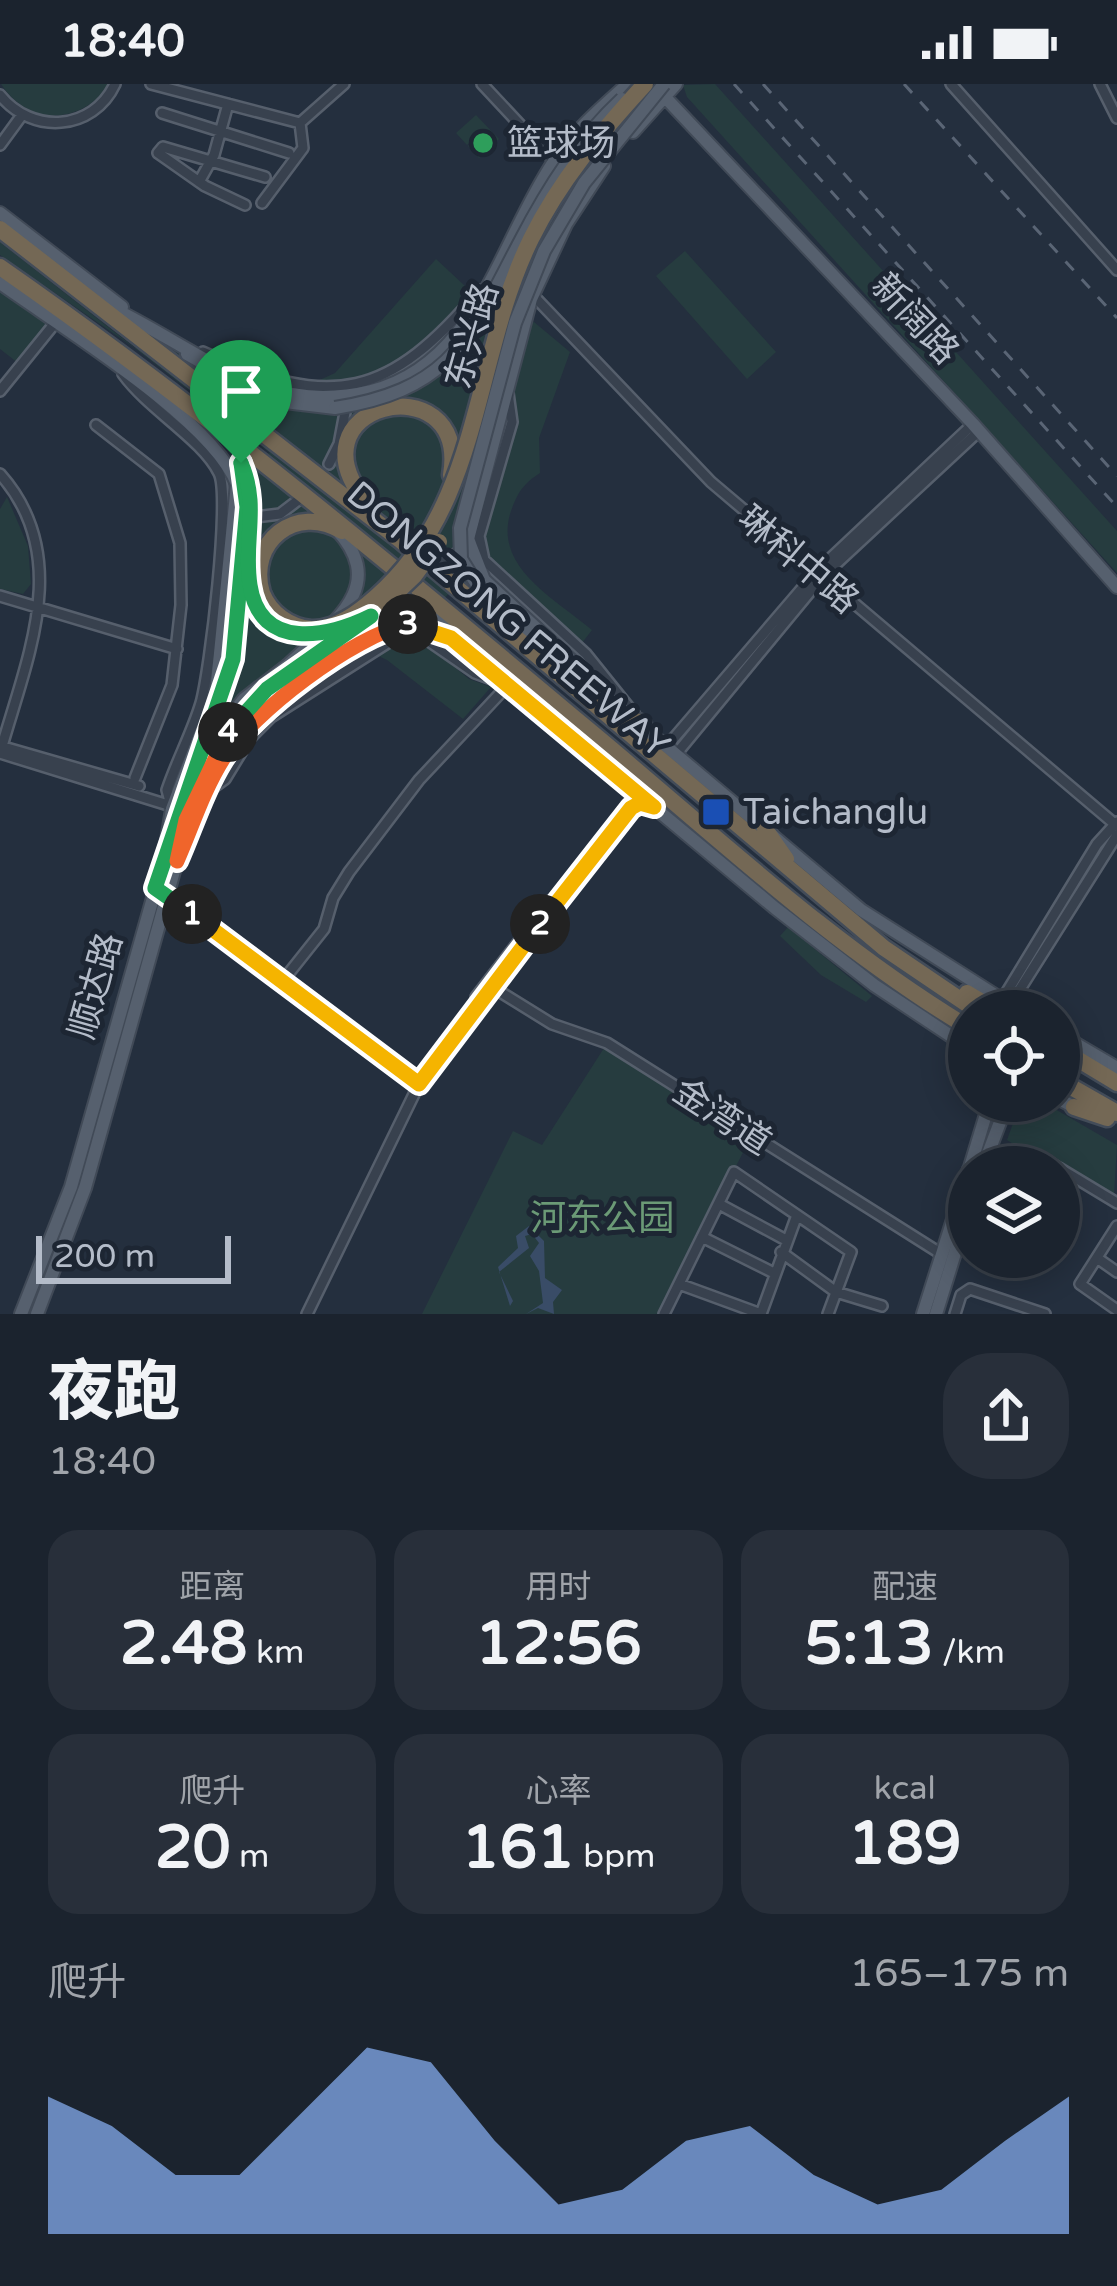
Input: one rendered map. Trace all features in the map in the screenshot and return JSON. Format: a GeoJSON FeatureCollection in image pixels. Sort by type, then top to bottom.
{"type":"FeatureCollection","features":[{"type":"Feature","properties":{"kind":"highway","name":"东兴路"},"geometry":{"type":"LineString","coordinates":[[365,614],[421,548],[458,481],[496,327],[525,252],[566,179],[644,84]]}},
{"type":"Feature","properties":{"kind":"highway","name":"东兴路"},"geometry":{"type":"LineString","coordinates":[[365,614],[414,576],[455,512],[475,456],[507,322],[544,233],[598,150],[663,88]]}},
{"type":"Feature","properties":{"kind":"highway","name":"DONGZONG FREEWAY"},"geometry":{"type":"LineString","coordinates":[[0,229],[596,695],[801,879]]}},
{"type":"Feature","properties":{"kind":"highway","name":"DONGZONG FREEWAY"},"geometry":{"type":"LineString","coordinates":[[0,267],[382,555],[836,939],[948,1014]]}},
{"type":"Feature","properties":{"kind":"highway"},"geometry":{"type":"LineString","coordinates":[[400,540],[360,495],[346,470],[350,436],[374,411],[400,405],[419,408],[441,426],[451,445],[446,493],[421,548]]}},
{"type":"Feature","properties":{"kind":"highway"},"geometry":{"type":"LineString","coordinates":[[365,614],[311,629],[282,619],[262,593],[261,556],[281,528],[305,520],[332,525],[382,555]]}},
{"type":"Feature","properties":{"kind":"highway"},"geometry":{"type":"LineString","coordinates":[[596,695],[643,724]]}},
{"type":"Feature","properties":{"kind":"highway"},"geometry":{"type":"LineString","coordinates":[[595,735],[628,786]]}},
{"type":"Feature","properties":{"kind":"highway"},"geometry":{"type":"LineString","coordinates":[[765,829],[801,879],[884,948],[948,992]]}},
{"type":"Feature","properties":{"kind":"highway"},"geometry":{"type":"LineString","coordinates":[[884,948],[972,990]]}},
{"type":"Feature","properties":{"kind":"highway"},"geometry":{"type":"LineString","coordinates":[[1080,1060],[1117,1082]]}},
{"type":"Feature","properties":{"kind":"highway"},"geometry":{"type":"LineString","coordinates":[[1080,1072],[1117,1094]]}},
{"type":"Feature","properties":{"kind":"highway"},"geometry":{"type":"LineString","coordinates":[[1080,1092],[1117,1113]]}},
{"type":"Feature","properties":{"kind":"highway"},"geometry":{"type":"LineString","coordinates":[[1080,1108],[1117,1122]]}},
{"type":"Feature","properties":{"kind":"main road"},"geometry":{"type":"LineString","coordinates":[[81,294],[264,387],[311,397],[348,396],[381,388],[423,366],[459,333],[554,161],[628,84]]}},
{"type":"Feature","properties":{"kind":"main road"},"geometry":{"type":"LineString","coordinates":[[0,213],[143,322],[242,389],[288,405],[335,408],[404,390],[461,347],[495,297],[553,181],[604,116],[644,84]]}},
{"type":"Feature","properties":{"kind":"main road"},"geometry":{"type":"LineString","coordinates":[[596,695],[481,591],[461,559],[460,528],[525,293],[584,183],[663,88],[676,84]]}},
{"type":"Feature","properties":{"kind":"main road"},"geometry":{"type":"LineString","coordinates":[[596,695],[492,588],[469,550],[470,523],[528,295],[586,193],[663,88]]}},
{"type":"Feature","properties":{"kind":"main road","name":"新阔路"},"geometry":{"type":"LineString","coordinates":[[663,88],[1117,587]]}},
{"type":"Feature","properties":{"kind":"main road"},"geometry":{"type":"LineString","coordinates":[[491,278],[528,295]]}},
{"type":"Feature","properties":{"kind":"main road"},"geometry":{"type":"LineString","coordinates":[[0,283],[221,436],[241,463],[254,512],[250,587],[267,618],[291,634],[312,637],[365,614]]}},
{"type":"Feature","properties":{"kind":"main road"},"geometry":{"type":"LineString","coordinates":[[126,366],[218,449],[237,484],[214,699],[179,816]]}},
{"type":"Feature","properties":{"kind":"main road"},"geometry":{"type":"LineString","coordinates":[[203,755],[233,659],[247,507],[241,463]]}},
{"type":"Feature","properties":{"kind":"main road","name":"顺达路"},"geometry":{"type":"LineString","coordinates":[[22,1314],[71,1187],[171,860],[179,816],[203,755],[244,699],[341,615],[356,589],[355,554],[332,525]]}},
{"type":"Feature","properties":{"kind":"main road","name":"顺达路"},"geometry":{"type":"LineString","coordinates":[[179,816],[253,701],[365,614]]}},
{"type":"Feature","properties":{"kind":"main road"},"geometry":{"type":"LineString","coordinates":[[222,743],[268,699],[386,622],[430,617],[487,644]]}},
{"type":"Feature","properties":{"kind":"main road"},"geometry":{"type":"LineString","coordinates":[[171,860],[222,760],[254,720],[328,666],[409,620],[451,638],[855,971],[948,1034]]}},
{"type":"Feature","properties":{"kind":"main road"},"geometry":{"type":"LineString","coordinates":[[643,724],[898,938],[980,990]]}},
{"type":"Feature","properties":{"kind":"main road","name":"顺达路"},"geometry":{"type":"LineString","coordinates":[[37,1314],[86,1188],[161,891]]}},
{"type":"Feature","properties":{"kind":"main road"},"geometry":{"type":"LineString","coordinates":[[1080,1046],[1117,1068]]}},
{"type":"Feature","properties":{"kind":"main road"},"geometry":{"type":"LineString","coordinates":[[1080,1111],[1117,1132]]}},
{"type":"Feature","properties":{"kind":"main road"},"geometry":{"type":"LineString","coordinates":[[923,1314],[948,1257]]}},
{"type":"Feature","properties":{"kind":"main road"},"geometry":{"type":"LineString","coordinates":[[936,1314],[948,1257]]}},
{"type":"Feature","properties":{"kind":"street"},"geometry":{"type":"LineString","coordinates":[[2,104],[22,115],[61,123],[97,108],[115,84]]}},
{"type":"Feature","properties":{"kind":"street"},"geometry":{"type":"LineString","coordinates":[[151,84],[301,123]]}},
{"type":"Feature","properties":{"kind":"street"},"geometry":{"type":"LineString","coordinates":[[199,182],[222,131],[223,84]]}},
{"type":"Feature","properties":{"kind":"street"},"geometry":{"type":"LineString","coordinates":[[301,123],[344,84]]}},
{"type":"Feature","properties":{"kind":"street"},"geometry":{"type":"LineString","coordinates":[[482,84],[554,161]]}},
{"type":"Feature","properties":{"kind":"street"},"geometry":{"type":"LineString","coordinates":[[951,84],[1117,270]]}},
{"type":"Feature","properties":{"kind":"street"},"geometry":{"type":"LineString","coordinates":[[1105,86],[1117,118]]}},
{"type":"Feature","properties":{"kind":"street"},"geometry":{"type":"LineString","coordinates":[[162,113],[289,153]]}},
{"type":"Feature","properties":{"kind":"street"},"geometry":{"type":"LineString","coordinates":[[0,145],[22,115]]}},
{"type":"Feature","properties":{"kind":"street"},"geometry":{"type":"LineString","coordinates":[[262,202],[303,148],[301,123]]}},
{"type":"Feature","properties":{"kind":"street"},"geometry":{"type":"LineString","coordinates":[[245,205],[199,182],[158,153],[160,147],[265,177]]}},
{"type":"Feature","properties":{"kind":"street"},"geometry":{"type":"LineString","coordinates":[[193,348],[283,383],[314,388],[379,378],[429,349],[491,278]]}},
{"type":"Feature","properties":{"kind":"street","name":"琳科中路"},"geometry":{"type":"LineString","coordinates":[[528,295],[553,314],[710,485],[1116,828]]}},
{"type":"Feature","properties":{"kind":"street"},"geometry":{"type":"LineString","coordinates":[[0,391],[55,323]]}},
{"type":"Feature","properties":{"kind":"street"},"geometry":{"type":"LineString","coordinates":[[126,366],[146,405],[205,454],[218,471],[226,501],[209,673],[167,790],[179,816]]}},
{"type":"Feature","properties":{"kind":"street"},"geometry":{"type":"LineString","coordinates":[[507,388],[512,422],[479,536],[484,560],[586,654],[643,724]]}},
{"type":"Feature","properties":{"kind":"street"},"geometry":{"type":"LineString","coordinates":[[329,464],[339,444],[348,396]]}},
{"type":"Feature","properties":{"kind":"street"},"geometry":{"type":"LineString","coordinates":[[96,425],[159,474],[172,502],[180,543],[178,649],[172,686],[135,778]]}},
{"type":"Feature","properties":{"kind":"street"},"geometry":{"type":"LineString","coordinates":[[672,749],[819,575],[976,428]]}},
{"type":"Feature","properties":{"kind":"street"},"geometry":{"type":"LineString","coordinates":[[0,474],[33,528],[41,572],[39,607],[0,750]]}},
{"type":"Feature","properties":{"kind":"street"},"geometry":{"type":"LineString","coordinates":[[236,518],[280,514],[297,501]]}},
{"type":"Feature","properties":{"kind":"street"},"geometry":{"type":"LineString","coordinates":[[440,560],[469,550]]}},
{"type":"Feature","properties":{"kind":"street"},"geometry":{"type":"LineString","coordinates":[[0,596],[178,649]]}},
{"type":"Feature","properties":{"kind":"street"},"geometry":{"type":"LineString","coordinates":[[409,620],[410,598]]}},
{"type":"Feature","properties":{"kind":"street"},"geometry":{"type":"LineString","coordinates":[[204,796],[225,779],[250,738],[271,717],[388,642],[423,638],[475,673],[508,685]]}},
{"type":"Feature","properties":{"kind":"street"},"geometry":{"type":"LineString","coordinates":[[281,982],[324,929],[333,898],[391,817],[493,695],[508,685]]}},
{"type":"Feature","properties":{"kind":"street"},"geometry":{"type":"LineString","coordinates":[[214,699],[254,720]]}},
{"type":"Feature","properties":{"kind":"street"},"geometry":{"type":"LineString","coordinates":[[0,750],[167,790]]}},
{"type":"Feature","properties":{"kind":"street"},"geometry":{"type":"LineString","coordinates":[[0,750],[157,797],[179,816]]}},
{"type":"Feature","properties":{"kind":"street"},"geometry":{"type":"LineString","coordinates":[[304,1314],[417,1083],[628,802],[628,786]]}},
{"type":"Feature","properties":{"kind":"street"},"geometry":{"type":"LineString","coordinates":[[489,984],[631,808],[640,803],[654,807]]}},
{"type":"Feature","properties":{"kind":"street"},"geometry":{"type":"LineString","coordinates":[[1017,990],[1116,828]]}},
{"type":"Feature","properties":{"kind":"street"},"geometry":{"type":"LineString","coordinates":[[161,891],[417,1083]]}},
{"type":"Feature","properties":{"kind":"street","name":"金湾道"},"geometry":{"type":"LineString","coordinates":[[489,984],[552,1024],[607,1043],[948,1257]]}},
{"type":"Feature","properties":{"kind":"street"},"geometry":{"type":"LineString","coordinates":[[664,1314],[734,1172],[851,1252],[828,1314]]}},
{"type":"Feature","properties":{"kind":"street"},"geometry":{"type":"LineString","coordinates":[[1080,1181],[1117,1203]]}},
{"type":"Feature","properties":{"kind":"street"},"geometry":{"type":"LineString","coordinates":[[719,1204],[786,1240]]}},
{"type":"Feature","properties":{"kind":"street"},"geometry":{"type":"LineString","coordinates":[[679,1284],[761,1314],[772,1272],[797,1215]]}},
{"type":"Feature","properties":{"kind":"street"},"geometry":{"type":"LineString","coordinates":[[1116,1231],[1080,1284],[1117,1310]]}},
{"type":"Feature","properties":{"kind":"street"},"geometry":{"type":"LineString","coordinates":[[702,1237],[772,1272]]}},
{"type":"Feature","properties":{"kind":"street"},"geometry":{"type":"LineString","coordinates":[[781,1252],[836,1292],[882,1306]]}},
{"type":"Feature","properties":{"kind":"street"},"geometry":{"type":"LineString","coordinates":[[1096,1258],[1117,1272]]}},
{"type":"Feature","properties":{"kind":"street"},"geometry":{"type":"LineString","coordinates":[[955,1314],[961,1295],[970,1289],[1045,1314]]}},
{"type":"Feature","properties":{"kind":"green space"},"geometry":{"type":"Polygon","coordinates":[[[1,84],[110,84],[85,107],[55,116],[26,108],[1,84]]]}},
{"type":"Feature","properties":{"kind":"green space"},"geometry":{"type":"Polygon","coordinates":[[[715,84],[1117,531],[1117,573],[687,97],[683,85],[715,84]]]}},
{"type":"Feature","properties":{"kind":"green space"},"geometry":{"type":"Polygon","coordinates":[[[476,115],[499,139],[479,158],[468,146],[485,129],[467,145],[456,133],[476,115]]]}},
{"type":"Feature","properties":{"kind":"green space"},"geometry":{"type":"Polygon","coordinates":[[[0,242],[135,348],[153,337],[227,385],[267,404],[335,373],[436,259],[465,286],[483,332],[534,322],[570,352],[539,438],[540,473],[522,489],[511,511],[511,549],[531,580],[592,630],[582,643],[498,572],[446,596],[436,616],[434,650],[469,679],[491,687],[463,719],[387,660],[334,635],[273,671],[225,715],[258,532],[243,457],[270,453],[136,349],[0,255],[0,242]]]}},
{"type":"Feature","properties":{"kind":"green space"},"geometry":{"type":"Polygon","coordinates":[[[685,251],[776,352],[747,379],[656,276],[685,251]]]}},
{"type":"Feature","properties":{"kind":"green space"},"geometry":{"type":"Polygon","coordinates":[[[0,289],[49,324],[18,363],[0,349],[0,289]]]}},
{"type":"Feature","properties":{"kind":"green space"},"geometry":{"type":"Polygon","coordinates":[[[7,497],[28,546],[31,584],[23,594],[0,589],[0,509],[7,497]]]}},
{"type":"Feature","properties":{"kind":"green space"},"geometry":{"type":"Polygon","coordinates":[[[788,927],[872,996],[866,1002],[821,975],[780,936],[788,927]]]}},
{"type":"Feature","properties":{"kind":"green space","name":"河东公园"},"geometry":{"type":"Polygon","coordinates":[[[604,1048],[749,1141],[659,1314],[422,1314],[513,1131],[542,1145],[604,1048]]]}},
{"type":"Feature","properties":{"kind":"green space"},"geometry":{"type":"Polygon","coordinates":[[[1013,1122],[1077,1122],[1117,1145],[1114,1195],[1080,1175],[1080,1146],[1016,1146],[1007,1140],[1013,1122]]]}},
{"type":"Feature","properties":{"kind":"water"},"geometry":{"type":"Polygon","coordinates":[[[529,1226],[544,1241],[545,1278],[562,1290],[553,1302],[554,1314],[538,1308],[526,1314],[543,1303],[539,1271],[530,1256],[539,1243],[532,1234],[525,1236],[529,1248],[499,1272],[498,1267],[518,1248],[516,1236],[529,1226]]]}},
{"type":"Feature","properties":{"kind":"railway"},"geometry":{"type":"LineString","coordinates":[[734,84],[1117,507]]}},
{"type":"Feature","properties":{"kind":"railway"},"geometry":{"type":"LineString","coordinates":[[763,84],[1117,476]]}},
{"type":"Feature","properties":{"kind":"railway"},"geometry":{"type":"LineString","coordinates":[[904,84],[1117,318]]}},
{"type":"Feature","properties":{"kind":"place","name":"篮球场"},"geometry":{"type":"Point","coordinates":[483,143]}},
{"type":"Feature","properties":{"kind":"place","name":"Taichanglu"},"geometry":{"type":"Point","coordinates":[716,812]}},
{"type":"Feature","properties":{"kind":"route"},"geometry":{"type":"LineString","coordinates":[[241,463],[254,512],[250,587],[267,618],[291,634],[324,637],[371,616],[267,689],[238,717],[209,764],[186,820],[177,861],[211,780],[254,720],[328,666],[405,624],[428,626],[451,638],[654,807],[640,803],[631,808],[419,1084],[155,888],[229,680],[247,507],[241,463]]}}]}
